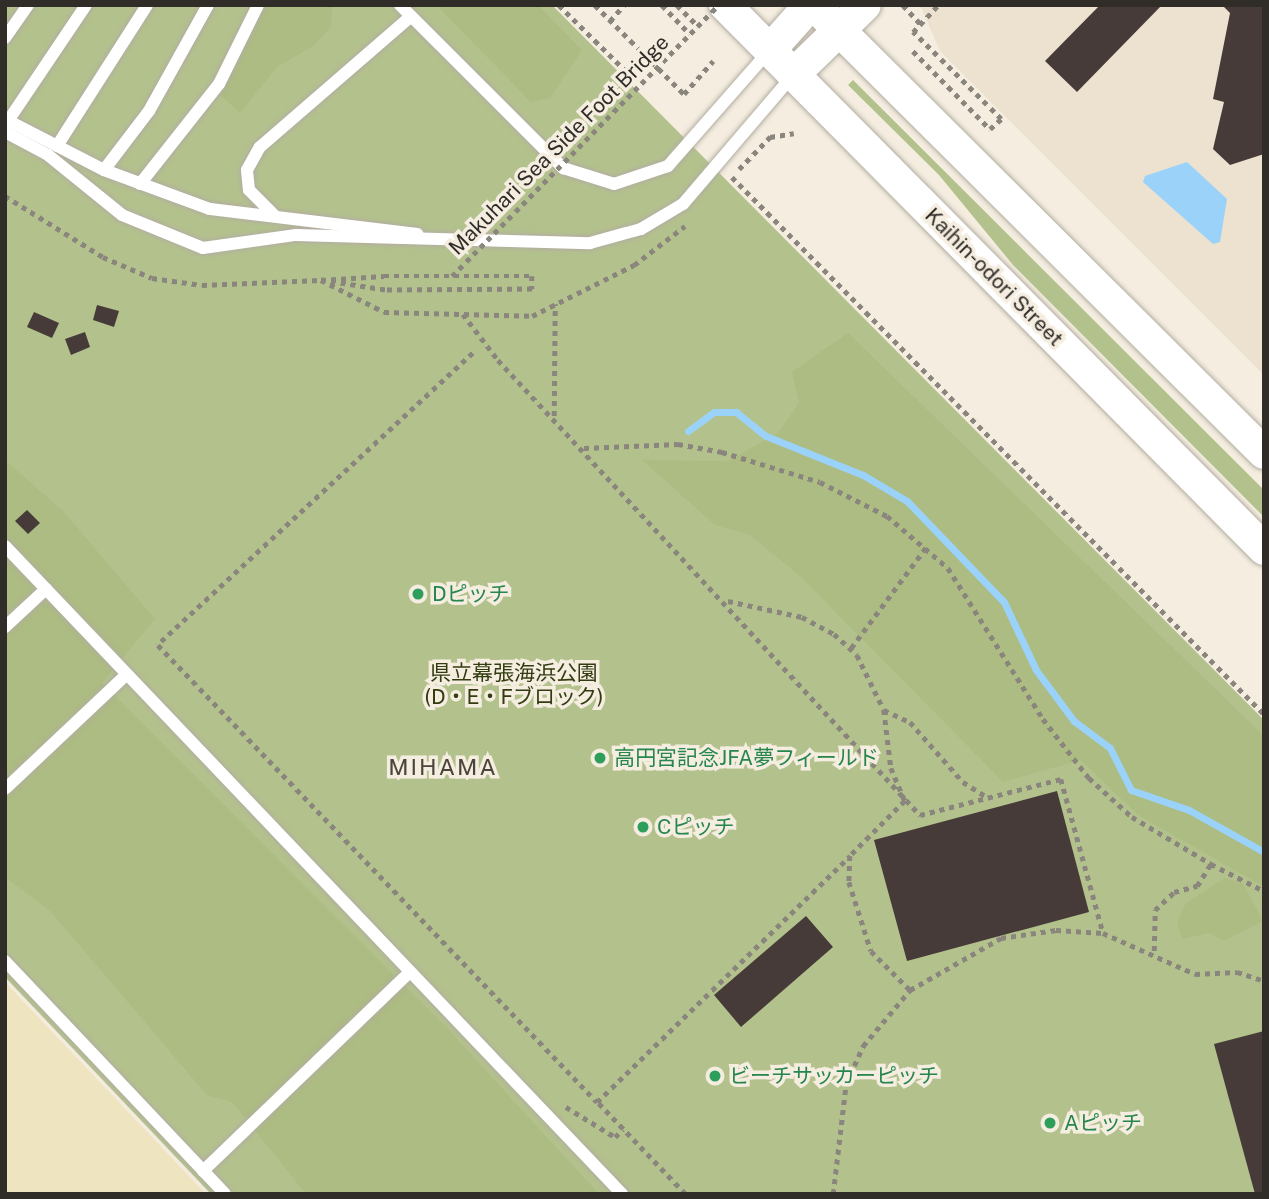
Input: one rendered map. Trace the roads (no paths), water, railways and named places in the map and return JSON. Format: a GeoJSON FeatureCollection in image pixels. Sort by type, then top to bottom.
{"type":"FeatureCollection","features":[{"type":"Feature","properties":{"kind":"street","name":"Kaihin-odori Street"},"geometry":{"type":"LineString","coordinates":[[725,5],[1264,549]]}},
{"type":"Feature","properties":{"kind":"street"},"geometry":{"type":"LineString","coordinates":[[770,50],[812,5],[1264,453]]}},
{"type":"Feature","properties":{"kind":"street"},"geometry":{"type":"LineString","coordinates":[[793,75],[841,33],[865,5]]}},
{"type":"Feature","properties":{"kind":"lane"},"geometry":{"type":"LineString","coordinates":[[5,38],[27,5]]}},
{"type":"Feature","properties":{"kind":"lane"},"geometry":{"type":"LineString","coordinates":[[6,124],[86,5]]}},
{"type":"Feature","properties":{"kind":"lane"},"geometry":{"type":"LineString","coordinates":[[57,146],[148,5]]}},
{"type":"Feature","properties":{"kind":"lane"},"geometry":{"type":"LineString","coordinates":[[104,170],[149,111],[208,5]]}},
{"type":"Feature","properties":{"kind":"lane"},"geometry":{"type":"LineString","coordinates":[[140,184],[213,94],[258,5]]}},
{"type":"Feature","properties":{"kind":"lane"},"geometry":{"type":"LineString","coordinates":[[400,5],[564,169],[614,184],[668,166],[770,50]]}},
{"type":"Feature","properties":{"kind":"lane"},"geometry":{"type":"LineString","coordinates":[[278,218],[250,190],[247,170],[260,147],[411,17]]}},
{"type":"Feature","properties":{"kind":"lane"},"geometry":{"type":"LineString","coordinates":[[6,124],[122,215],[203,247],[296,235],[559,245],[641,229],[683,204],[793,75]]}},
{"type":"Feature","properties":{"kind":"lane"},"geometry":{"type":"LineString","coordinates":[[6,124],[104,170],[210,209],[410,231],[437,240]]}},
{"type":"Feature","properties":{"kind":"lane"},"geometry":{"type":"LineString","coordinates":[[5,546],[622,1194]]}},
{"type":"Feature","properties":{"kind":"lane"},"geometry":{"type":"LineString","coordinates":[[5,627],[46,589]]}},
{"type":"Feature","properties":{"kind":"lane"},"geometry":{"type":"LineString","coordinates":[[5,789],[126,675]]}},
{"type":"Feature","properties":{"kind":"lane"},"geometry":{"type":"LineString","coordinates":[[5,961],[225,1194]]}},
{"type":"Feature","properties":{"kind":"lane"},"geometry":{"type":"LineString","coordinates":[[203,1171],[410,972]]}},
{"type":"Feature","properties":{"kind":"water"},"geometry":{"type":"Polygon","coordinates":[[[1187,162],[1227,199],[1220,242],[1213,244],[1143,182],[1145,176],[1187,162]]]}},
{"type":"Feature","properties":{"kind":"waterway"},"geometry":{"type":"LineString","coordinates":[[688,431],[714,412],[736,412],[766,436],[863,475],[907,501],[1004,602],[1036,670],[1074,721],[1110,748],[1131,790],[1189,810],[1264,852]]}},
{"type":"Feature","properties":{"kind":"place","name":"Dピッチ"},"geometry":{"type":"Point","coordinates":[418,594]}},
{"type":"Feature","properties":{"kind":"place","name":"高円宮記念JFA夢フィールド"},"geometry":{"type":"Point","coordinates":[600,758]}},
{"type":"Feature","properties":{"kind":"place","name":"Cピッチ"},"geometry":{"type":"Point","coordinates":[643,827]}},
{"type":"Feature","properties":{"kind":"place","name":"ビーチサッカーピッチ"},"geometry":{"type":"Point","coordinates":[715,1076]}},
{"type":"Feature","properties":{"kind":"place","name":"Aピッチ"},"geometry":{"type":"Point","coordinates":[1050,1123]}},
{"type":"Feature","properties":{"kind":"district","name":"MIHAMA"},"geometry":{"type":"Point","coordinates":[443,767]}},
{"type":"Feature","properties":{"kind":"park label","name":"県立幕張海浜公園 (D・E・Fブロック)"},"geometry":{"type":"Point","coordinates":[514,685]}}]}
